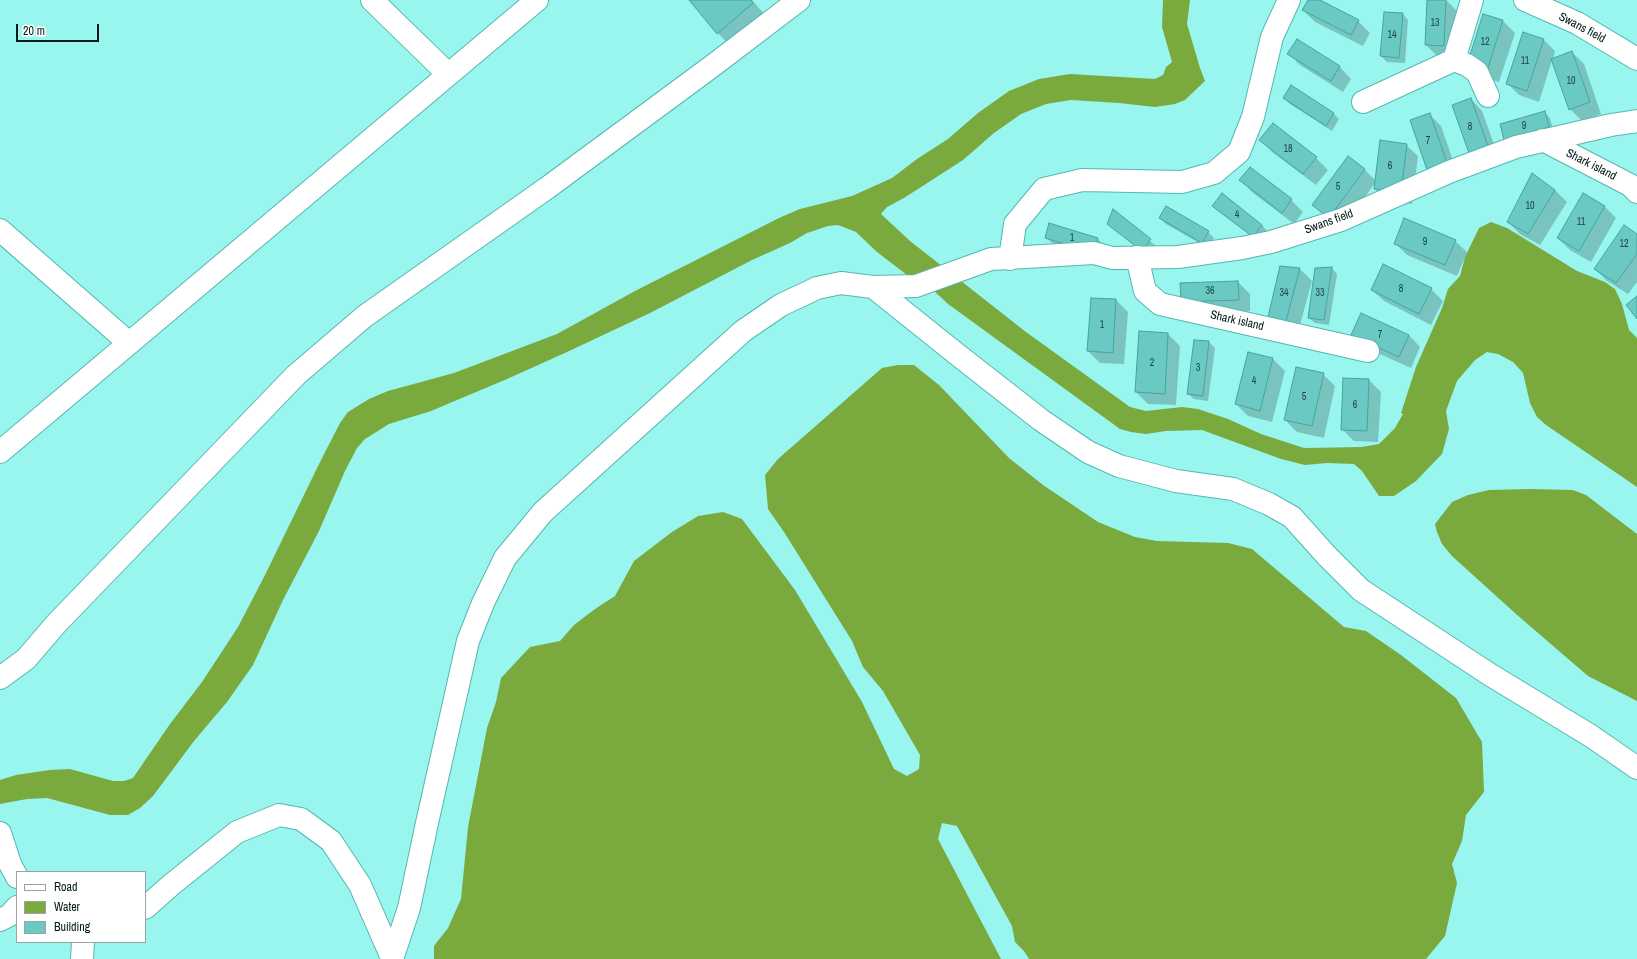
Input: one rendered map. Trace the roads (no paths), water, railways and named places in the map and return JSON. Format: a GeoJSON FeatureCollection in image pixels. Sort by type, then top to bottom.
{"type":"FeatureCollection","features":[{"type":"Feature","properties":{"kind":"street"},"geometry":{"type":"LineString","coordinates":[[372,0],[448,74]]}},
{"type":"Feature","properties":{"kind":"street"},"geometry":{"type":"LineString","coordinates":[[0,452],[537,0]]}},
{"type":"Feature","properties":{"kind":"street"},"geometry":{"type":"LineString","coordinates":[[0,678],[26,659],[56,624],[296,375],[365,316],[547,188],[799,0]]}},
{"type":"Feature","properties":{"kind":"street"},"geometry":{"type":"LineString","coordinates":[[1010,259],[1015,224],[1044,189],[1082,180],[1182,182],[1214,173],[1239,152],[1253,117],[1272,37],[1289,0]]}},
{"type":"Feature","properties":{"kind":"street"},"geometry":{"type":"LineString","coordinates":[[1454,60],[1472,0]]}},
{"type":"Feature","properties":{"kind":"street","name":"Swans field"},"geometry":{"type":"LineString","coordinates":[[1525,0],[1577,24],[1637,59]]}},
{"type":"Feature","properties":{"kind":"street"},"geometry":{"type":"LineString","coordinates":[[1363,102],[1454,60],[1467,65],[1477,72],[1488,96]]}},
{"type":"Feature","properties":{"kind":"street","name":"Swans field"},"geometry":{"type":"LineString","coordinates":[[392,958],[410,908],[468,641],[483,603],[505,558],[543,512],[743,331],[781,306],[817,288],[841,282],[873,287],[916,286],[991,259],[1094,254],[1112,258],[1178,257],[1242,248],[1271,242],[1341,220],[1449,172],[1516,147],[1637,121]]}},
{"type":"Feature","properties":{"kind":"street","name":"Shark island"},"geometry":{"type":"LineString","coordinates":[[1543,140],[1630,185],[1637,192]]}},
{"type":"Feature","properties":{"kind":"street"},"geometry":{"type":"LineString","coordinates":[[0,230],[129,343]]}},
{"type":"Feature","properties":{"kind":"street","name":"Shark island"},"geometry":{"type":"LineString","coordinates":[[1137,258],[1145,291],[1160,304],[1368,351]]}},
{"type":"Feature","properties":{"kind":"street"},"geometry":{"type":"LineString","coordinates":[[873,287],[1041,420],[1088,452],[1119,466],[1148,474],[1176,481],[1233,489],[1269,504],[1292,517],[1326,555],[1361,590],[1489,674],[1591,736],[1637,768]]}},
{"type":"Feature","properties":{"kind":"street"},"geometry":{"type":"LineString","coordinates":[[146,907],[237,832],[279,815],[301,819],[331,841],[356,878],[392,958]]}},
{"type":"Feature","properties":{"kind":"street"},"geometry":{"type":"LineString","coordinates":[[0,833],[10,864],[16,875]]}},
{"type":"Feature","properties":{"kind":"street"},"geometry":{"type":"LineString","coordinates":[[0,920],[10,915],[16,907]]}},
{"type":"Feature","properties":{"kind":"street"},"geometry":{"type":"LineString","coordinates":[[82,959],[83,943]]}},
{"type":"Feature","properties":{"kind":"water"},"geometry":{"type":"Polygon","coordinates":[[[1163,0],[1190,0],[1187,24],[1205,81],[1185,100],[1175,104],[1155,107],[1071,100],[1046,104],[1021,114],[994,133],[963,160],[904,198],[887,207],[881,214],[910,241],[1026,332],[1130,407],[1146,411],[1182,407],[1198,409],[1228,419],[1261,434],[1304,448],[1362,447],[1379,444],[1395,428],[1403,414],[1401,413],[1416,367],[1442,308],[1448,289],[1460,276],[1465,257],[1479,228],[1491,222],[1507,228],[1577,271],[1605,282],[1615,289],[1622,304],[1629,330],[1637,338],[1637,487],[1546,425],[1537,417],[1530,403],[1523,373],[1513,362],[1498,354],[1487,352],[1475,360],[1457,381],[1446,411],[1449,429],[1442,454],[1416,481],[1394,496],[1379,496],[1362,471],[1354,464],[1327,463],[1305,465],[1281,459],[1202,430],[1166,431],[1146,434],[1120,429],[948,304],[932,289],[907,275],[877,252],[856,232],[838,225],[828,226],[807,233],[650,313],[567,352],[431,411],[389,424],[365,439],[357,448],[345,471],[319,531],[283,600],[253,665],[227,702],[194,741],[153,796],[140,808],[128,815],[110,815],[47,798],[27,799],[0,804],[0,780],[16,775],[50,770],[70,769],[113,781],[124,781],[133,778],[170,724],[202,682],[238,627],[321,460],[340,423],[348,412],[369,399],[388,391],[454,373],[557,334],[635,291],[779,218],[800,209],[852,196],[892,178],[917,159],[948,139],[978,113],[1009,91],[1039,79],[1070,74],[1155,79],[1163,75],[1166,67],[1172,62],[1162,27],[1163,0]]]}},
{"type":"Feature","properties":{"kind":"water"},"geometry":{"type":"Polygon","coordinates":[[[898,365],[914,365],[939,385],[1009,458],[1043,485],[1098,522],[1135,537],[1157,541],[1228,543],[1252,549],[1344,627],[1366,631],[1401,655],[1456,698],[1482,742],[1484,792],[1466,815],[1462,841],[1452,864],[1457,883],[1445,936],[1426,959],[1029,959],[1024,951],[1015,942],[1012,926],[957,826],[942,823],[938,839],[1001,959],[434,959],[434,946],[448,928],[461,899],[468,827],[487,728],[496,702],[501,678],[530,647],[560,641],[574,625],[615,596],[634,561],[672,532],[698,516],[723,512],[742,519],[795,590],[862,702],[894,769],[907,776],[919,769],[920,755],[883,691],[863,667],[852,641],[768,509],[765,475],[778,459],[882,368],[898,365]]]}},
{"type":"Feature","properties":{"kind":"water"},"geometry":{"type":"Polygon","coordinates":[[[1489,490],[1573,490],[1586,495],[1637,534],[1637,701],[1588,676],[1516,614],[1452,556],[1442,544],[1435,524],[1452,502],[1468,495],[1489,490]]]}}]}
